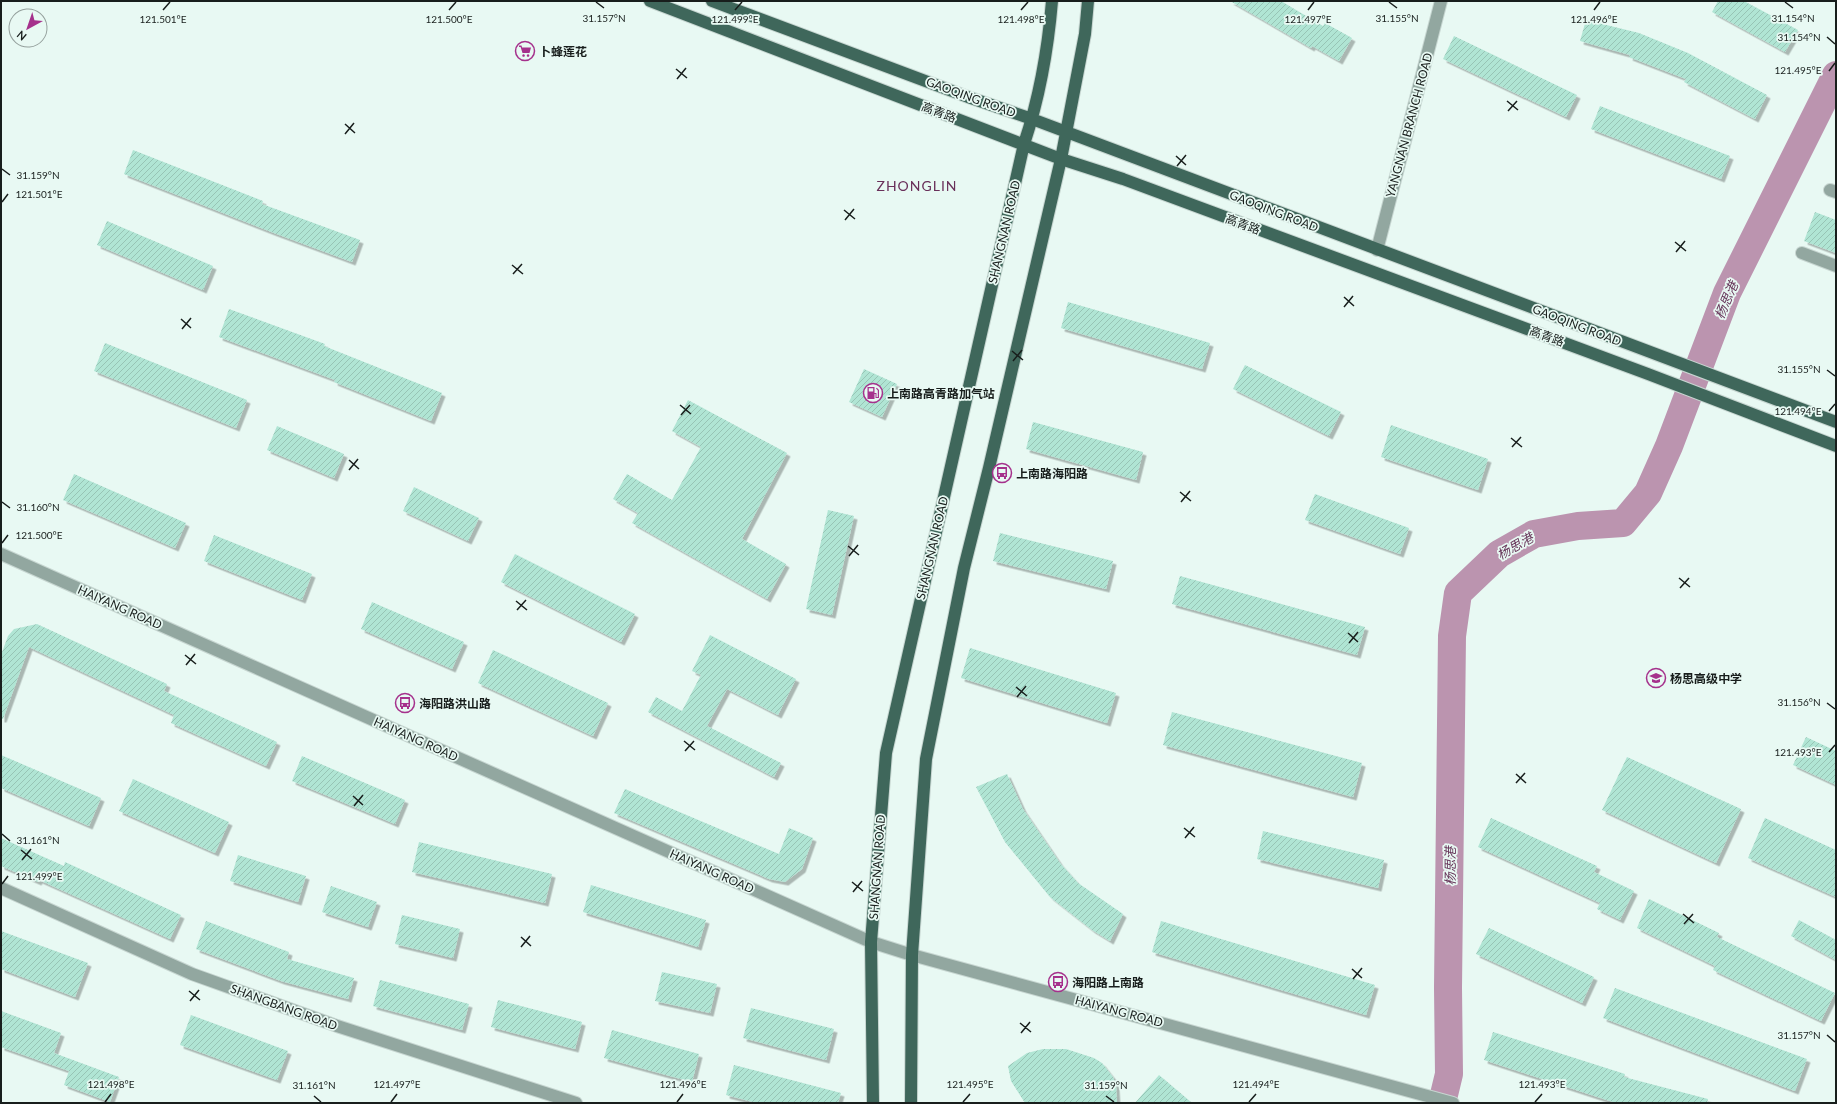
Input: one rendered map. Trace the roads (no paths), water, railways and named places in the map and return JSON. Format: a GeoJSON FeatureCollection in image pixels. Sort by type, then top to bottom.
{"type":"FeatureCollection","features":[{"type":"Feature","properties":{"kind":"main road","name":"高青路"},"geometry":{"type":"LineString","coordinates":[[650,1],[1061,159],[1123,179],[1648,374],[1836,446]]}},
{"type":"Feature","properties":{"kind":"main road","name":"GAOQING ROAD"},"geometry":{"type":"LineString","coordinates":[[712,1],[968,97],[1032,119],[1836,422]]}},
{"type":"Feature","properties":{"kind":"main road","name":"SHANGNAN ROAD"},"geometry":{"type":"LineString","coordinates":[[873,1103],[871,942],[886,753],[1024,144],[1032,119],[1050,30],[1052,1]]}},
{"type":"Feature","properties":{"kind":"main road"},"geometry":{"type":"LineString","coordinates":[[911,1103],[912,955],[926,759],[964,568],[989,468],[1061,159],[1085,34],[1088,1]]}},
{"type":"Feature","properties":{"kind":"street","name":"YANGNAN BRANCH ROAD"},"geometry":{"type":"LineString","coordinates":[[1377,250],[1441,1]]}},
{"type":"Feature","properties":{"kind":"street"},"geometry":{"type":"LineString","coordinates":[[1802,253],[1836,266]]}},
{"type":"Feature","properties":{"kind":"street","name":"HAIYANG ROAD"},"geometry":{"type":"LineString","coordinates":[[1,554],[871,942],[912,955],[1454,1103]]}},
{"type":"Feature","properties":{"kind":"street","name":"SHANGBANG ROAD"},"geometry":{"type":"LineString","coordinates":[[1,888],[192,974],[337,1026],[576,1103]]}},
{"type":"Feature","properties":{"kind":"waterway","name":"杨思港"},"geometry":{"type":"LineString","coordinates":[[1442,1103],[1449,1074],[1448,988],[1452,636],[1458,593],[1499,554],[1534,534],[1578,526],[1623,523],[1648,493],[1669,446],[1727,293],[1836,75]]}},
{"type":"Feature","properties":{"kind":"place","name":"卜蜂莲花"},"geometry":{"type":"Point","coordinates":[525,51]}},
{"type":"Feature","properties":{"kind":"place","name":"上南路高青路加气站"},"geometry":{"type":"Point","coordinates":[873,393]}},
{"type":"Feature","properties":{"kind":"place","name":"上南路海阳路"},"geometry":{"type":"Point","coordinates":[1002,473]}},
{"type":"Feature","properties":{"kind":"place","name":"杨思高级中学"},"geometry":{"type":"Point","coordinates":[1656,678]}},
{"type":"Feature","properties":{"kind":"place","name":"海阳路洪山路"},"geometry":{"type":"Point","coordinates":[405,703]}},
{"type":"Feature","properties":{"kind":"place","name":"海阳路上南路"},"geometry":{"type":"Point","coordinates":[1058,982]}},
{"type":"Feature","properties":{"kind":"district","name":"ZHONGLIN"},"geometry":{"type":"Point","coordinates":[917,185]}}]}
